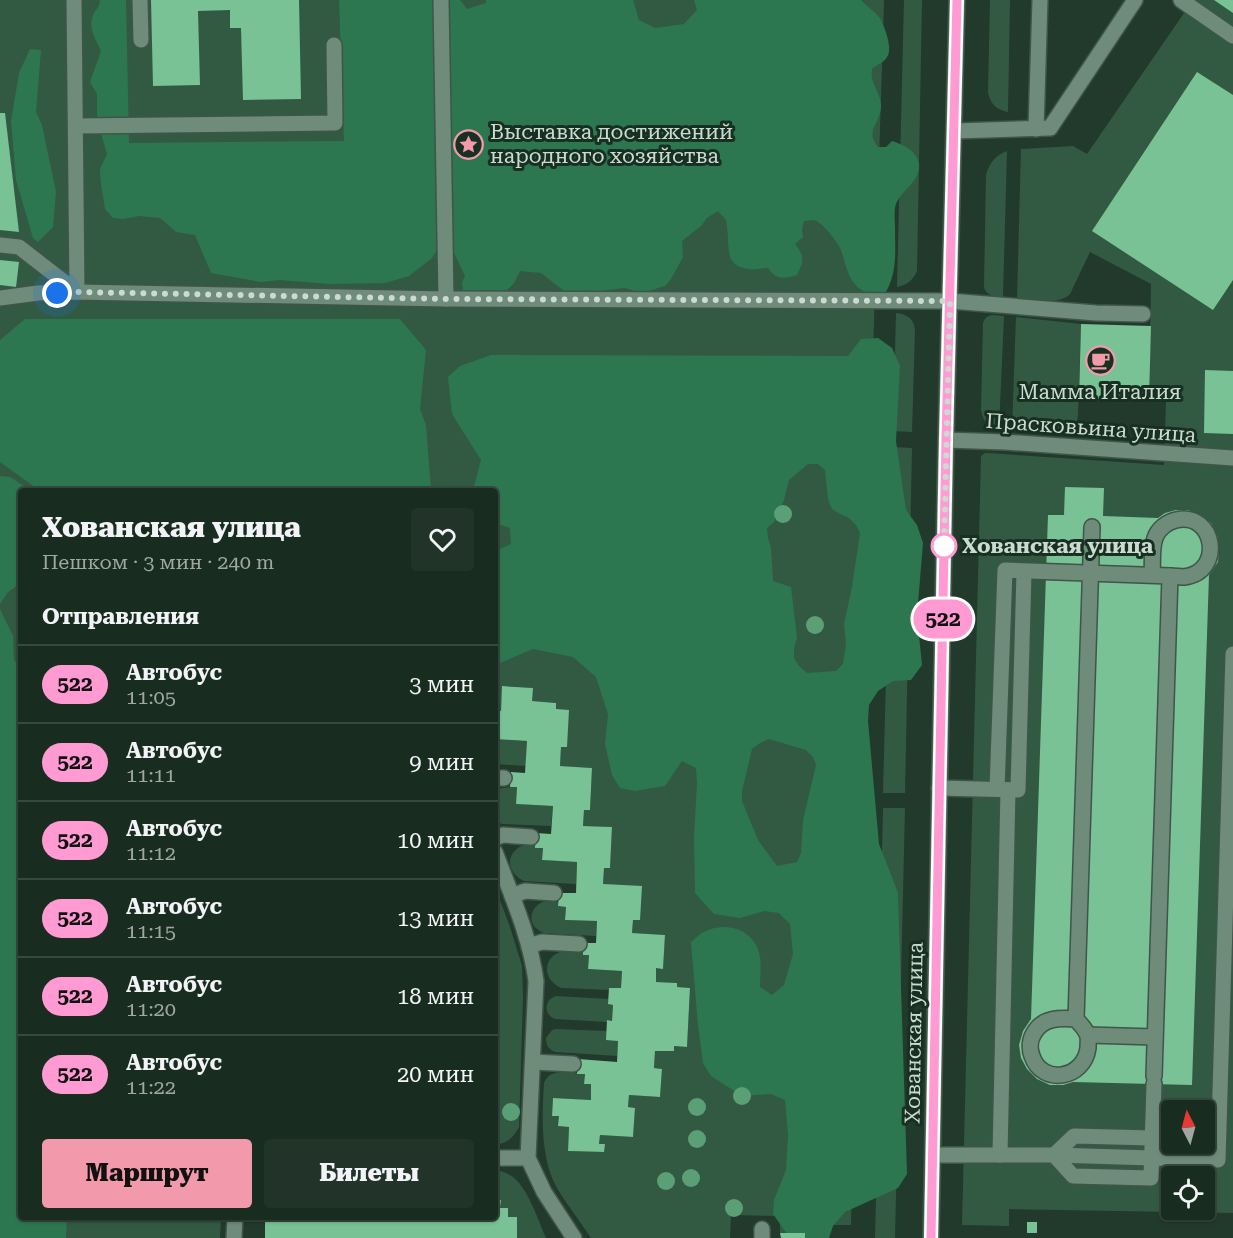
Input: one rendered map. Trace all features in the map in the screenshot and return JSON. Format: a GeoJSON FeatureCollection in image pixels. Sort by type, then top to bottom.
{"type":"FeatureCollection","features":[{"type":"Feature","properties":{"kind":"street"},"geometry":{"type":"LineString","coordinates":[[74,0],[77,292]]}},
{"type":"Feature","properties":{"kind":"street"},"geometry":{"type":"LineString","coordinates":[[140,0],[141,40]]}},
{"type":"Feature","properties":{"kind":"street"},"geometry":{"type":"LineString","coordinates":[[441,0],[446,299]]}},
{"type":"Feature","properties":{"kind":"street","name":"Хованская улица"},"geometry":{"type":"LineString","coordinates":[[931,1238],[957,0]]}},
{"type":"Feature","properties":{"kind":"street"},"geometry":{"type":"LineString","coordinates":[[1036,129],[1040,0]]}},
{"type":"Feature","properties":{"kind":"street"},"geometry":{"type":"LineString","coordinates":[[955,131],[1050,128],[1135,0]]}},
{"type":"Feature","properties":{"kind":"street"},"geometry":{"type":"LineString","coordinates":[[1181,0],[1233,36]]}},
{"type":"Feature","properties":{"kind":"street"},"geometry":{"type":"LineString","coordinates":[[76,126],[335,123],[334,45]]}},
{"type":"Feature","properties":{"kind":"street"},"geometry":{"type":"LineString","coordinates":[[0,245],[19,247],[77,292]]}},
{"type":"Feature","properties":{"kind":"street"},"geometry":{"type":"LineString","coordinates":[[0,298],[38,293],[77,292],[446,299],[950,301],[1096,313],[1143,314]]}},
{"type":"Feature","properties":{"kind":"street","name":"Прасковьина улица"},"geometry":{"type":"LineString","coordinates":[[946,440],[1233,458]]}},
{"type":"Feature","properties":{"kind":"street"},"geometry":{"type":"LineString","coordinates":[[1000,1155],[1005,570],[1024,572],[1184,576],[1194,574],[1208,560],[1211,550],[1206,531],[1199,524],[1180,519],[1162,527],[1153,545],[1152,575]]}},
{"type":"Feature","properties":{"kind":"street"},"geometry":{"type":"LineString","coordinates":[[1076,1019],[1057,1018],[1047,1021],[1033,1034],[1030,1044],[1031,1054],[1035,1063],[1042,1070],[1062,1076],[1071,1073],[1080,1067],[1088,1049],[1089,1035],[1076,1019],[1092,527]]}},
{"type":"Feature","properties":{"kind":"street"},"geometry":{"type":"LineString","coordinates":[[1054,1155],[1073,1176],[1150,1179],[1170,576]]}},
{"type":"Feature","properties":{"kind":"street"},"geometry":{"type":"LineString","coordinates":[[1151,1158],[1218,1160],[1233,654]]}},
{"type":"Feature","properties":{"kind":"street"},"geometry":{"type":"LineString","coordinates":[[939,788],[1002,790]]}},
{"type":"Feature","properties":{"kind":"street"},"geometry":{"type":"LineString","coordinates":[[498,837],[503,835],[531,837]]}},
{"type":"Feature","properties":{"kind":"street"},"geometry":{"type":"LineString","coordinates":[[498,860],[530,946],[536,981],[528,1158],[544,1192],[574,1238]]}},
{"type":"Feature","properties":{"kind":"street"},"geometry":{"type":"LineString","coordinates":[[512,896],[525,891],[554,893]]}},
{"type":"Feature","properties":{"kind":"street"},"geometry":{"type":"LineString","coordinates":[[530,946],[542,942],[579,944]]}},
{"type":"Feature","properties":{"kind":"street"},"geometry":{"type":"LineString","coordinates":[[1089,1035],[1155,1037]]}},
{"type":"Feature","properties":{"kind":"street"},"geometry":{"type":"LineString","coordinates":[[533,1062],[573,1064]]}},
{"type":"Feature","properties":{"kind":"street"},"geometry":{"type":"LineString","coordinates":[[933,1155],[1054,1155],[1074,1136],[1152,1138]]}},
{"type":"Feature","properties":{"kind":"street"},"geometry":{"type":"LineString","coordinates":[[498,1158],[528,1158]]}},
{"type":"Feature","properties":{"kind":"street"},"geometry":{"type":"LineString","coordinates":[[234,1238],[235,1220]]}},
{"type":"Feature","properties":{"kind":"green space"},"geometry":{"type":"Polygon","coordinates":[[[0,0],[884,0],[859,805],[851,1225],[805,1225],[805,1233],[780,1233],[780,1216],[731,1215],[730,1238],[591,1238],[551,1176],[543,1137],[544,1083],[547,1078],[561,1072],[585,1074],[584,1084],[591,1084],[591,1100],[553,1098],[552,1116],[559,1116],[559,1126],[569,1127],[568,1151],[604,1152],[604,1144],[599,1144],[600,1135],[633,1137],[635,1108],[628,1107],[629,1095],[660,1097],[662,1069],[654,1068],[655,1051],[673,1051],[674,1046],[687,1047],[690,988],[677,987],[677,983],[656,982],[656,968],[663,968],[665,935],[632,933],[633,920],[640,920],[603,884],[604,868],[610,868],[612,827],[583,826],[584,810],[590,810],[592,768],[560,766],[561,747],[567,747],[556,703],[532,701],[532,688],[503,686],[501,711],[498,711],[498,488],[18,488],[18,1220],[221,1220],[220,1238],[0,1238],[0,0]]]}},
{"type":"Feature","properties":{"kind":"green space","name":"Выставка достижений народного хозяйства"},"geometry":{"type":"Polygon","coordinates":[[[100,0],[126,0],[129,143],[344,141],[339,0],[460,0],[467,9],[486,3],[486,0],[633,0],[639,20],[655,28],[684,24],[697,10],[694,0],[861,0],[881,20],[889,44],[886,59],[872,69],[872,77],[881,106],[873,131],[874,141],[878,147],[886,147],[892,141],[905,147],[916,155],[919,164],[917,176],[900,197],[895,208],[895,253],[892,279],[884,295],[872,294],[860,289],[849,275],[840,248],[825,228],[814,220],[804,221],[803,237],[795,244],[801,252],[802,259],[797,275],[781,278],[774,275],[768,268],[742,268],[731,259],[726,220],[718,211],[682,241],[683,257],[665,286],[642,293],[624,288],[572,297],[541,273],[520,271],[514,283],[500,297],[477,299],[463,291],[462,283],[465,276],[453,251],[447,246],[437,250],[432,258],[409,276],[385,283],[329,284],[280,280],[261,282],[211,273],[195,235],[176,232],[160,218],[139,216],[113,218],[105,209],[100,169],[107,154],[97,114],[97,94],[90,82],[101,51],[91,23],[100,0]]]}},
{"type":"Feature","properties":{"kind":"green space"},"geometry":{"type":"Polygon","coordinates":[[[904,0],[922,0],[917,271],[909,282],[897,287],[904,0]]]}},
{"type":"Feature","properties":{"kind":"green space"},"geometry":{"type":"Polygon","coordinates":[[[990,0],[1010,0],[1008,112],[994,105],[988,92],[990,0]]]}},
{"type":"Feature","properties":{"kind":"green space"},"geometry":{"type":"Polygon","coordinates":[[[1193,0],[1233,0],[1233,1213],[1215,1213],[1215,1166],[1161,1166],[1161,1212],[1009,1209],[1009,1226],[962,1225],[981,456],[987,453],[1164,465],[1166,400],[1149,400],[1151,284],[1090,252],[1070,294],[1065,298],[1052,301],[1017,299],[1021,149],[1073,146],[1087,154],[1193,0]]]}},
{"type":"Feature","properties":{"kind":"green space"},"geometry":{"type":"Polygon","coordinates":[[[30,49],[41,50],[36,112],[42,125],[56,192],[53,227],[38,242],[33,238],[16,180],[11,121],[19,73],[30,49]]]}},
{"type":"Feature","properties":{"kind":"green space"},"geometry":{"type":"Polygon","coordinates":[[[1007,151],[1003,297],[1000,297],[989,294],[984,287],[986,175],[994,160],[1007,151]]]}},
{"type":"Feature","properties":{"kind":"green space"},"geometry":{"type":"Polygon","coordinates":[[[896,313],[909,318],[915,330],[912,432],[893,431],[896,313]]]}},
{"type":"Feature","properties":{"kind":"green space"},"geometry":{"type":"Polygon","coordinates":[[[992,315],[1004,316],[999,428],[986,422],[981,410],[983,323],[992,315]]]}},
{"type":"Feature","properties":{"kind":"green space"},"geometry":{"type":"Polygon","coordinates":[[[1016,317],[1081,324],[1078,415],[1075,425],[1067,432],[1012,429],[1016,317]]]}},
{"type":"Feature","properties":{"kind":"green space"},"geometry":{"type":"Polygon","coordinates":[[[25,319],[400,319],[426,350],[420,409],[426,425],[431,488],[36,488],[0,462],[0,340],[25,319]]]}},
{"type":"Feature","properties":{"kind":"green space"},"geometry":{"type":"Polygon","coordinates":[[[878,338],[892,348],[900,366],[896,441],[906,510],[917,525],[923,543],[917,616],[922,665],[911,680],[893,681],[878,691],[869,705],[868,721],[879,844],[898,893],[907,1174],[898,1188],[845,1212],[833,1226],[829,1238],[790,1238],[773,1214],[774,1200],[786,1170],[788,1135],[785,1100],[771,1094],[742,1096],[711,1076],[703,1063],[691,942],[702,933],[717,928],[732,928],[746,934],[756,945],[760,955],[760,987],[772,995],[784,985],[793,954],[790,924],[779,913],[764,911],[740,918],[714,914],[695,893],[696,768],[682,761],[665,786],[635,791],[620,788],[612,775],[605,744],[608,714],[596,677],[573,657],[533,649],[498,664],[498,550],[511,544],[510,528],[498,524],[498,488],[474,488],[481,460],[452,414],[448,377],[460,366],[491,355],[848,356],[861,339],[878,338]],[[808,464],[789,480],[784,500],[774,522],[767,528],[773,581],[791,587],[797,638],[794,658],[807,673],[836,671],[843,664],[846,644],[844,624],[860,533],[849,518],[832,509],[828,499],[825,470],[818,464],[808,464]],[[769,739],[752,749],[742,791],[742,801],[758,840],[777,866],[797,862],[801,853],[803,820],[816,765],[813,757],[806,750],[769,739]]]}},
{"type":"Feature","properties":{"kind":"green space"},"geometry":{"type":"Polygon","coordinates":[[[892,447],[912,448],[905,793],[883,793],[892,447]]]}},
{"type":"Feature","properties":{"kind":"green space"},"geometry":{"type":"Polygon","coordinates":[[[0,476],[10,477],[27,488],[18,488],[18,585],[8,592],[0,604],[0,476]]]}},
{"type":"Feature","properties":{"kind":"green space"},"geometry":{"type":"Polygon","coordinates":[[[0,609],[13,636],[14,661],[18,663],[18,1220],[67,1220],[66,1238],[0,1238],[0,609]]]}},
{"type":"Feature","properties":{"kind":"green space"},"geometry":{"type":"Polygon","coordinates":[[[498,739],[527,741],[526,766],[498,764],[498,739]]]}},
{"type":"Feature","properties":{"kind":"green space"},"geometry":{"type":"Polygon","coordinates":[[[517,787],[516,804],[553,806],[551,826],[498,822],[498,789],[517,787]]]}},
{"type":"Feature","properties":{"kind":"green space"},"geometry":{"type":"Polygon","coordinates":[[[883,808],[905,808],[895,1238],[875,1238],[883,808]]]}},
{"type":"Feature","properties":{"kind":"green space"},"geometry":{"type":"Polygon","coordinates":[[[536,844],[536,848],[543,848],[542,860],[577,862],[576,884],[524,881],[518,877],[511,867],[511,856],[519,847],[536,844]]]}},
{"type":"Feature","properties":{"kind":"green space"},"geometry":{"type":"Polygon","coordinates":[[[498,895],[522,966],[523,997],[519,1127],[510,1139],[498,1144],[498,895]]]}},
{"type":"Feature","properties":{"kind":"green space"},"geometry":{"type":"Polygon","coordinates":[[[545,901],[558,902],[558,906],[566,907],[565,920],[597,921],[596,936],[544,933],[538,930],[532,921],[532,912],[545,901]]]}},
{"type":"Feature","properties":{"kind":"green space"},"geometry":{"type":"Polygon","coordinates":[[[563,951],[583,952],[583,955],[589,955],[588,969],[622,971],[621,988],[609,988],[609,990],[561,988],[550,979],[547,968],[551,958],[563,951]]]}},
{"type":"Feature","properties":{"kind":"green space"},"geometry":{"type":"Polygon","coordinates":[[[556,996],[609,999],[609,1004],[613,1005],[612,1021],[555,1019],[548,1014],[546,1007],[549,1001],[556,996]]]}},
{"type":"Feature","properties":{"kind":"green space"},"geometry":{"type":"Polygon","coordinates":[[[552,1030],[606,1031],[618,1041],[617,1056],[555,1052],[546,1043],[546,1038],[552,1030]]]}},
{"type":"Feature","properties":{"kind":"green space"},"geometry":{"type":"Polygon","coordinates":[[[498,1171],[509,1174],[524,1189],[546,1238],[517,1238],[517,1217],[508,1217],[508,1208],[500,1208],[501,1200],[498,1200],[498,1171]]]}},
{"type":"Feature","properties":{"kind":"building"},"geometry":{"type":"Polygon","coordinates":[[[151,0],[299,0],[301,99],[243,100],[241,28],[230,28],[230,10],[198,11],[200,85],[153,86],[151,0]]]}},
{"type":"Feature","properties":{"kind":"building"},"geometry":{"type":"Polygon","coordinates":[[[1214,0],[1233,0],[1233,13],[1214,0]]]}},
{"type":"Feature","properties":{"kind":"building"},"geometry":{"type":"Polygon","coordinates":[[[1197,72],[1233,95],[1233,280],[1213,310],[1092,231],[1197,72]]]}},
{"type":"Feature","properties":{"kind":"building"},"geometry":{"type":"Polygon","coordinates":[[[0,113],[5,113],[19,232],[0,230],[0,113]]]}},
{"type":"Feature","properties":{"kind":"building"},"geometry":{"type":"Polygon","coordinates":[[[0,260],[19,262],[16,287],[0,285],[0,260]]]}},
{"type":"Feature","properties":{"kind":"building"},"geometry":{"type":"Polygon","coordinates":[[[1081,324],[1151,326],[1149,400],[1079,398],[1081,324]]]}},
{"type":"Feature","properties":{"kind":"building"},"geometry":{"type":"Polygon","coordinates":[[[1205,370],[1233,371],[1233,434],[1204,433],[1205,370]]]}},
{"type":"Feature","properties":{"kind":"building"},"geometry":{"type":"Polygon","coordinates":[[[1065,487],[1104,488],[1103,516],[1158,518],[1176,510],[1188,510],[1199,514],[1211,523],[1217,535],[1218,562],[1209,575],[1192,1085],[1073,1082],[1050,1085],[1037,1079],[1027,1069],[1021,1058],[1019,1045],[1023,1031],[1031,1019],[1048,515],[1064,515],[1065,487]]]}},
{"type":"Feature","properties":{"kind":"building"},"geometry":{"type":"Polygon","coordinates":[[[502,686],[533,688],[532,701],[556,703],[556,709],[569,710],[567,747],[561,747],[560,766],[592,768],[590,810],[584,810],[583,826],[612,827],[610,868],[604,868],[603,884],[642,886],[640,920],[633,920],[632,933],[665,935],[663,969],[656,968],[656,982],[677,983],[677,987],[690,988],[687,1047],[674,1046],[674,1051],[655,1051],[654,1068],[662,1069],[660,1097],[629,1095],[628,1107],[635,1108],[633,1137],[600,1135],[599,1144],[605,1144],[604,1152],[568,1151],[569,1127],[558,1126],[559,1116],[552,1116],[553,1098],[591,1100],[591,1084],[584,1084],[585,1074],[577,1074],[578,1059],[617,1062],[618,1041],[606,1040],[607,1020],[612,1021],[613,1005],[608,1004],[609,988],[621,988],[622,971],[588,969],[589,955],[583,955],[583,943],[596,943],[597,921],[565,920],[566,907],[558,906],[559,893],[576,893],[577,862],[542,860],[543,848],[535,848],[536,833],[551,834],[553,806],[516,804],[517,787],[510,787],[511,772],[525,773],[527,741],[498,739],[498,711],[501,711],[502,686]]]}},
{"type":"Feature","properties":{"kind":"building"},"geometry":{"type":"Polygon","coordinates":[[[498,1200],[501,1200],[500,1208],[508,1208],[508,1217],[517,1217],[517,1238],[265,1238],[265,1220],[498,1220],[498,1200]]]}},
{"type":"Feature","properties":{"kind":"building"},"geometry":{"type":"Polygon","coordinates":[[[1027,1222],[1037,1222],[1037,1233],[1027,1233],[1027,1222]]]}},
{"type":"Feature","properties":{"kind":"building"},"geometry":{"type":"Polygon","coordinates":[[[780,1233],[805,1233],[805,1238],[781,1238],[780,1233]]]}},
{"type":"Feature","properties":{"kind":"bus line","name":"522"},"geometry":{"type":"LineString","coordinates":[[931,1238],[957,0]]}},
{"type":"Feature","properties":{"kind":"place","name":"Выставка достижений народного хозяйства"},"geometry":{"type":"Point","coordinates":[469,144]}},
{"type":"Feature","properties":{"kind":"place","name":"Мамма Италия"},"geometry":{"type":"Point","coordinates":[1100,361]}},
{"type":"Feature","properties":{"kind":"place","name":"Хованская улица"},"geometry":{"type":"Point","coordinates":[944,546]}},
{"type":"Feature","properties":{"kind":"route"},"geometry":{"type":"LineString","coordinates":[[57,293],[446,299],[950,301],[944,546]]}}]}
